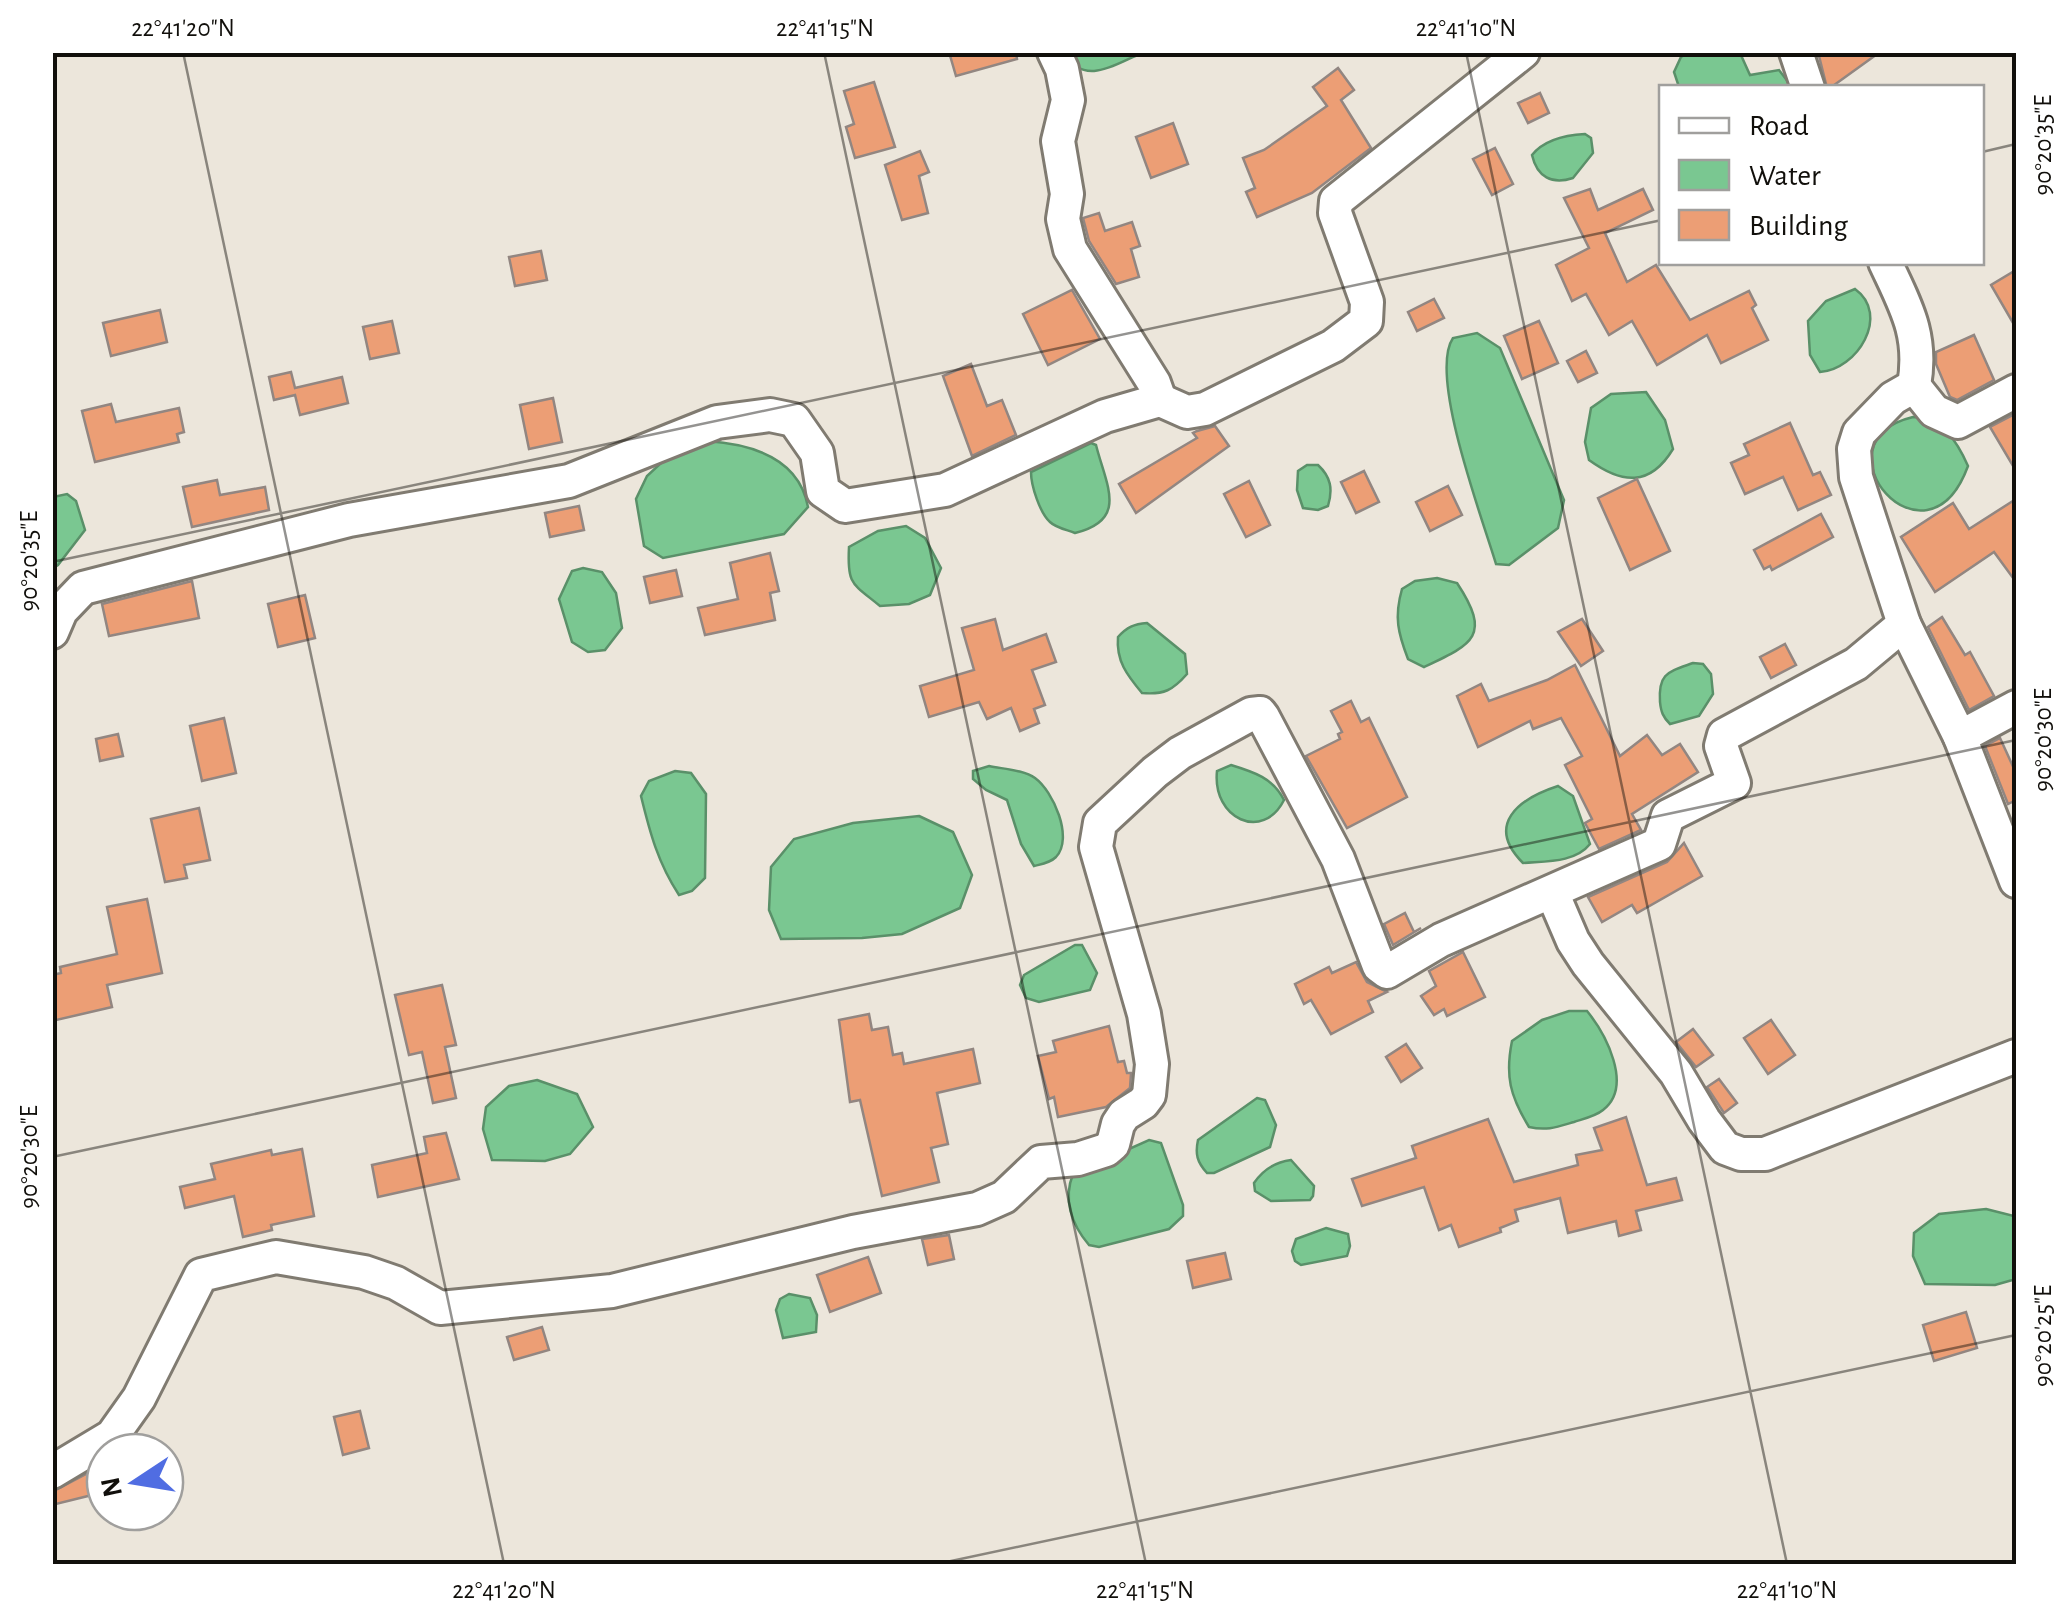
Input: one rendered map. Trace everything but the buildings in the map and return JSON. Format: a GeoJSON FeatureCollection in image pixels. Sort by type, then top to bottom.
{"type":"FeatureCollection","features":[{"type":"Feature","properties":{"kind":"street"},"geometry":{"type":"LineString","coordinates":[[1054,52],[1068,100],[1058,141],[1067,194],[1063,219],[1070,249],[1154,383],[1160,400]]}},
{"type":"Feature","properties":{"kind":"street"},"geometry":{"type":"LineString","coordinates":[[52,632],[61,611],[82,588],[349,520],[569,481],[717,422],[770,415],[794,420],[816,453],[823,491],[845,506],[944,490],[1105,416],[1160,400],[1187,412],[1204,410],[1353,334],[1366,321],[1367,302],[1335,213],[1336,200],[1522,52]]}},
{"type":"Feature","properties":{"kind":"street"},"geometry":{"type":"LineString","coordinates":[[1796,52],[1807,85]]}},
{"type":"Feature","properties":{"kind":"street"},"geometry":{"type":"LineString","coordinates":[[1886,265],[1913,323],[1918,347],[1914,386],[1934,411],[1958,422],[2016,392]]}},
{"type":"Feature","properties":{"kind":"street"},"geometry":{"type":"LineString","coordinates":[[1914,386],[1893,398],[1859,433],[1854,449],[1856,477],[1904,624],[1960,737],[2016,881]]}},
{"type":"Feature","properties":{"kind":"street"},"geometry":{"type":"LineString","coordinates":[[52,1472],[112,1436],[139,1398],[201,1275],[276,1258],[364,1272],[396,1282],[440,1308],[612,1291],[853,1232],[977,1209],[1004,1197],[1041,1162],[1078,1160],[1106,1150],[1124,1115],[1149,1095],[1152,1064],[1136,982],[1096,846],[1100,823],[1180,753],[1251,714],[1257,712],[1263,717],[1338,859],[1382,971],[1390,972],[1441,940],[1659,844],[1668,816],[1734,782],[1721,746],[1724,735],[1856,664],[1904,624]]}},
{"type":"Feature","properties":{"kind":"street"},"geometry":{"type":"LineString","coordinates":[[1960,737],[2016,707]]}},
{"type":"Feature","properties":{"kind":"street"},"geometry":{"type":"LineString","coordinates":[[1552,892],[1573,941],[1588,964],[1676,1073],[1726,1148],[1740,1154],[1765,1154],[2016,1056]]}},
{"type":"Feature","properties":{"kind":"water"},"geometry":{"type":"Polygon","coordinates":[[[1065,53],[1142,53],[1112,67],[1091,71],[1073,63],[1065,53]]]}},
{"type":"Feature","properties":{"kind":"water"},"geometry":{"type":"Polygon","coordinates":[[[1688,53],[1740,53],[1750,75],[1779,70],[1790,85],[1678,85],[1674,72],[1681,57],[1688,53]]]}},
{"type":"Feature","properties":{"kind":"water"},"geometry":{"type":"Polygon","coordinates":[[[1585,134],[1591,138],[1593,153],[1573,178],[1552,180],[1542,174],[1532,155],[1549,142],[1585,134]]]}},
{"type":"Feature","properties":{"kind":"water"},"geometry":{"type":"Polygon","coordinates":[[[1855,289],[1870,313],[1865,340],[1846,362],[1820,372],[1810,355],[1808,321],[1826,301],[1855,289]]]}},
{"type":"Feature","properties":{"kind":"water"},"geometry":{"type":"Polygon","coordinates":[[[1477,333],[1500,348],[1564,500],[1558,528],[1509,565],[1496,564],[1460,448],[1447,383],[1447,357],[1453,338],[1477,333]]]}},
{"type":"Feature","properties":{"kind":"water"},"geometry":{"type":"Polygon","coordinates":[[[1646,392],[1665,420],[1673,449],[1664,461],[1645,476],[1635,478],[1613,474],[1589,460],[1585,442],[1591,408],[1611,394],[1646,392]]]}},
{"type":"Feature","properties":{"kind":"water"},"geometry":{"type":"Polygon","coordinates":[[[1913,417],[1933,422],[1948,433],[1968,466],[1949,498],[1927,510],[1905,507],[1886,494],[1874,474],[1872,451],[1884,431],[1913,417]]]}},
{"type":"Feature","properties":{"kind":"water"},"geometry":{"type":"Polygon","coordinates":[[[707,441],[771,456],[795,476],[808,507],[784,534],[663,558],[644,546],[636,499],[647,476],[675,450],[707,441]]]}},
{"type":"Feature","properties":{"kind":"water"},"geometry":{"type":"Polygon","coordinates":[[[1091,443],[1096,445],[1110,499],[1102,519],[1075,533],[1046,518],[1031,472],[1091,443]]]}},
{"type":"Feature","properties":{"kind":"water"},"geometry":{"type":"Polygon","coordinates":[[[1307,465],[1318,465],[1330,484],[1328,506],[1318,510],[1303,508],[1297,490],[1298,471],[1307,465]]]}},
{"type":"Feature","properties":{"kind":"water"},"geometry":{"type":"Polygon","coordinates":[[[67,494],[76,501],[85,530],[53,568],[53,497],[67,494]]]}},
{"type":"Feature","properties":{"kind":"water"},"geometry":{"type":"Polygon","coordinates":[[[906,526],[925,538],[941,568],[930,595],[909,604],[880,606],[853,582],[849,547],[878,531],[906,526]]]}},
{"type":"Feature","properties":{"kind":"water"},"geometry":{"type":"Polygon","coordinates":[[[583,568],[602,572],[616,593],[622,628],[605,650],[588,652],[572,642],[559,599],[572,571],[583,568]]]}},
{"type":"Feature","properties":{"kind":"water"},"geometry":{"type":"Polygon","coordinates":[[[1437,578],[1457,583],[1474,615],[1475,627],[1472,636],[1455,652],[1424,667],[1408,659],[1398,608],[1402,589],[1415,581],[1437,578]]]}},
{"type":"Feature","properties":{"kind":"water"},"geometry":{"type":"Polygon","coordinates":[[[1147,623],[1185,654],[1187,674],[1162,692],[1142,693],[1127,674],[1119,653],[1118,637],[1131,627],[1147,623]]]}},
{"type":"Feature","properties":{"kind":"water"},"geometry":{"type":"Polygon","coordinates":[[[1693,663],[1703,664],[1711,674],[1713,694],[1699,716],[1670,724],[1661,709],[1663,679],[1693,663]]]}},
{"type":"Feature","properties":{"kind":"water"},"geometry":{"type":"Polygon","coordinates":[[[1231,765],[1255,773],[1274,786],[1284,800],[1275,813],[1252,822],[1230,812],[1222,802],[1217,771],[1231,765]]]}},
{"type":"Feature","properties":{"kind":"water"},"geometry":{"type":"Polygon","coordinates":[[[989,766],[1019,771],[1042,784],[1062,827],[1061,849],[1054,859],[1034,866],[1021,844],[1007,800],[973,779],[973,771],[989,766]]]}},
{"type":"Feature","properties":{"kind":"water"},"geometry":{"type":"Polygon","coordinates":[[[675,771],[691,773],[706,794],[705,878],[692,891],[679,895],[665,871],[641,796],[649,781],[675,771]]]}},
{"type":"Feature","properties":{"kind":"water"},"geometry":{"type":"Polygon","coordinates":[[[1558,786],[1573,796],[1590,844],[1568,858],[1523,863],[1507,837],[1511,815],[1530,798],[1558,786]]]}},
{"type":"Feature","properties":{"kind":"water"},"geometry":{"type":"Polygon","coordinates":[[[919,816],[953,832],[972,875],[960,908],[902,934],[781,939],[769,910],[771,867],[794,839],[853,823],[919,816]]]}},
{"type":"Feature","properties":{"kind":"water"},"geometry":{"type":"Polygon","coordinates":[[[1075,945],[1082,945],[1097,973],[1090,990],[1039,1002],[1026,998],[1020,985],[1024,975],[1075,945]]]}},
{"type":"Feature","properties":{"kind":"water"},"geometry":{"type":"Polygon","coordinates":[[[1569,1011],[1587,1011],[1608,1046],[1616,1074],[1612,1100],[1600,1112],[1585,1118],[1552,1128],[1529,1127],[1511,1086],[1512,1041],[1542,1020],[1569,1011]]]}},
{"type":"Feature","properties":{"kind":"water"},"geometry":{"type":"Polygon","coordinates":[[[537,1080],[577,1094],[593,1127],[570,1154],[545,1161],[492,1160],[483,1129],[486,1107],[509,1086],[537,1080]]]}},
{"type":"Feature","properties":{"kind":"water"},"geometry":{"type":"Polygon","coordinates":[[[1257,1098],[1265,1100],[1276,1125],[1270,1147],[1207,1173],[1198,1158],[1198,1140],[1257,1098]]]}},
{"type":"Feature","properties":{"kind":"water"},"geometry":{"type":"Polygon","coordinates":[[[1149,1140],[1161,1143],[1183,1205],[1183,1216],[1169,1229],[1099,1247],[1089,1245],[1070,1211],[1073,1174],[1149,1140]]]}},
{"type":"Feature","properties":{"kind":"water"},"geometry":{"type":"Polygon","coordinates":[[[1291,1160],[1314,1186],[1310,1200],[1271,1201],[1255,1191],[1254,1183],[1265,1171],[1291,1160]]]}},
{"type":"Feature","properties":{"kind":"water"},"geometry":{"type":"Polygon","coordinates":[[[1986,1209],[2014,1216],[2016,1220],[2016,1279],[1995,1285],[1925,1284],[1913,1256],[1914,1233],[1939,1214],[1986,1209]]]}},
{"type":"Feature","properties":{"kind":"water"},"geometry":{"type":"Polygon","coordinates":[[[1326,1228],[1348,1234],[1347,1256],[1301,1265],[1295,1261],[1292,1251],[1296,1239],[1326,1228]]]}},
{"type":"Feature","properties":{"kind":"water"},"geometry":{"type":"Polygon","coordinates":[[[789,1294],[810,1298],[817,1315],[816,1332],[783,1338],[776,1310],[780,1299],[789,1294]]]}}]}
